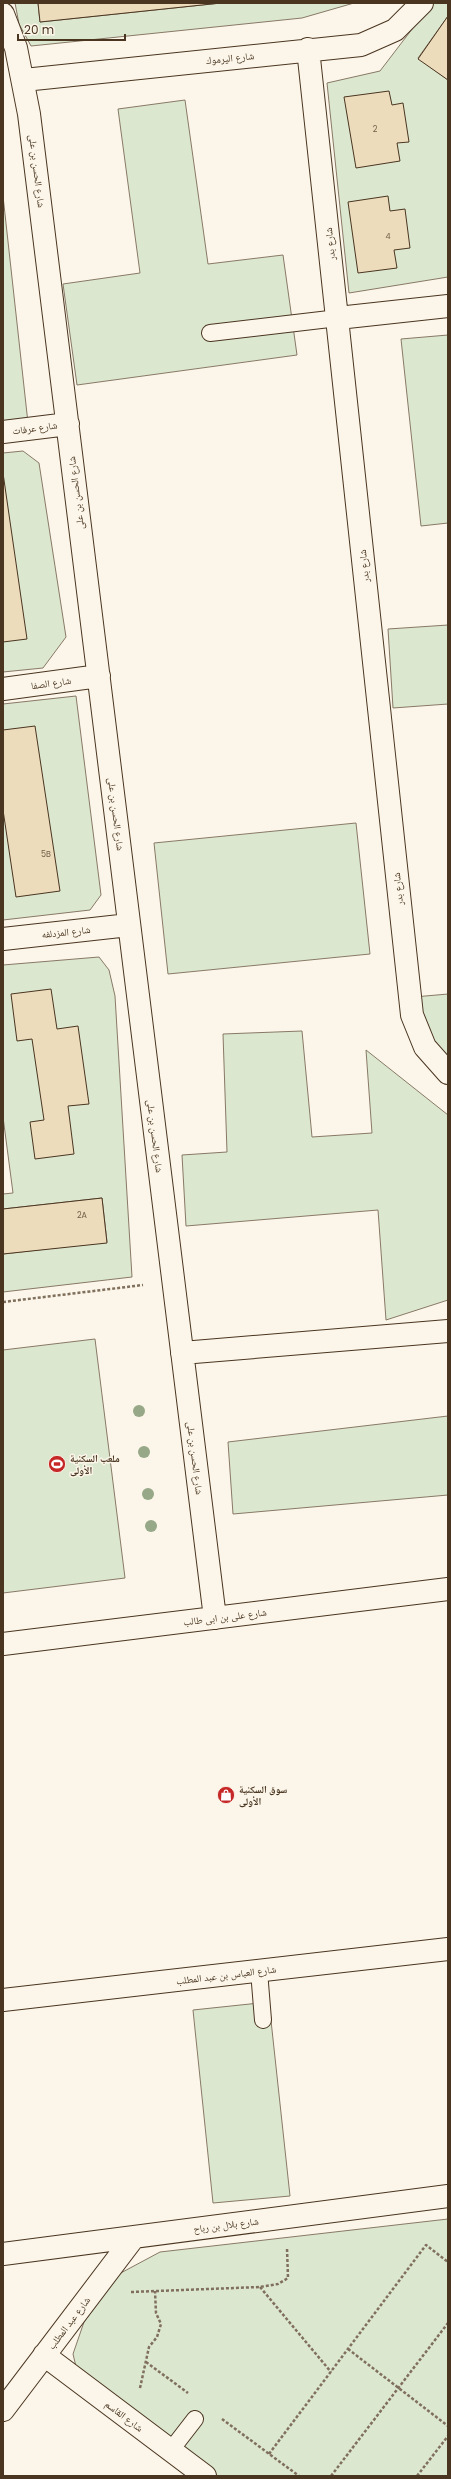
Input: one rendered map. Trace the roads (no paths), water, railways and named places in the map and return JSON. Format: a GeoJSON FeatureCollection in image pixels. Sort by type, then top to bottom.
{"type":"FeatureCollection","features":[{"type":"Feature","properties":{"kind":"street","name":"شارع اليرموك"},"geometry":{"type":"LineString","coordinates":[[24,80],[308,49],[360,45],[378,38],[406,21],[422,3]]}},
{"type":"Feature","properties":{"kind":"street","name":"شارع الحسن بن على"},"geometry":{"type":"LineString","coordinates":[[3,14],[16,48],[24,80],[68,424],[215,1618]]}},
{"type":"Feature","properties":{"kind":"street","name":"شارع بدر"},"geometry":{"type":"LineString","coordinates":[[308,49],[412,1015],[425,1047],[448,1073]]}},
{"type":"Feature","properties":{"kind":"street"},"geometry":{"type":"LineString","coordinates":[[338,318],[448,306]]}},
{"type":"Feature","properties":{"kind":"street","name":"شارع عرفات"},"geometry":{"type":"LineString","coordinates":[[3,432],[68,424]]}},
{"type":"Feature","properties":{"kind":"street","name":"شارع الصفا"},"geometry":{"type":"LineString","coordinates":[[3,689],[99,676]]}},
{"type":"Feature","properties":{"kind":"street","name":"شارع المزدلفه"},"geometry":{"type":"LineString","coordinates":[[3,939],[129,925]]}},
{"type":"Feature","properties":{"kind":"street"},"geometry":{"type":"LineString","coordinates":[[182,1353],[448,1331]]}},
{"type":"Feature","properties":{"kind":"street","name":"شارع على بن ابى طالب"},"geometry":{"type":"LineString","coordinates":[[3,1644],[448,1589]]}},
{"type":"Feature","properties":{"kind":"street","name":"شارع العباس بن عبد المطلب"},"geometry":{"type":"LineString","coordinates":[[3,2000],[448,1949]]}},
{"type":"Feature","properties":{"kind":"street","name":"شارع بلال بن رباح"},"geometry":{"type":"LineString","coordinates":[[3,2254],[448,2196]]}},
{"type":"Feature","properties":{"kind":"street","name":"شارع عبد المطلب"},"geometry":{"type":"LineString","coordinates":[[3,2410],[134,2237]]}},
{"type":"Feature","properties":{"kind":"street","name":"شارع القاسم"},"geometry":{"type":"LineString","coordinates":[[44,2355],[205,2476]]}},
{"type":"Feature","properties":{"kind":"lane"},"geometry":{"type":"LineString","coordinates":[[210,333],[338,318]]}},
{"type":"Feature","properties":{"kind":"lane"},"geometry":{"type":"LineString","coordinates":[[259,1971],[263,2020]]}},
{"type":"Feature","properties":{"kind":"lane"},"geometry":{"type":"LineString","coordinates":[[171,2450],[195,2419]]}},
{"type":"Feature","properties":{"kind":"place","name":"ملعب السكنية الأولى"},"geometry":{"type":"Point","coordinates":[57,1464]}},
{"type":"Feature","properties":{"kind":"place","name":"سوق السكنية الأولى"},"geometry":{"type":"Point","coordinates":[226,1795]}}]}
